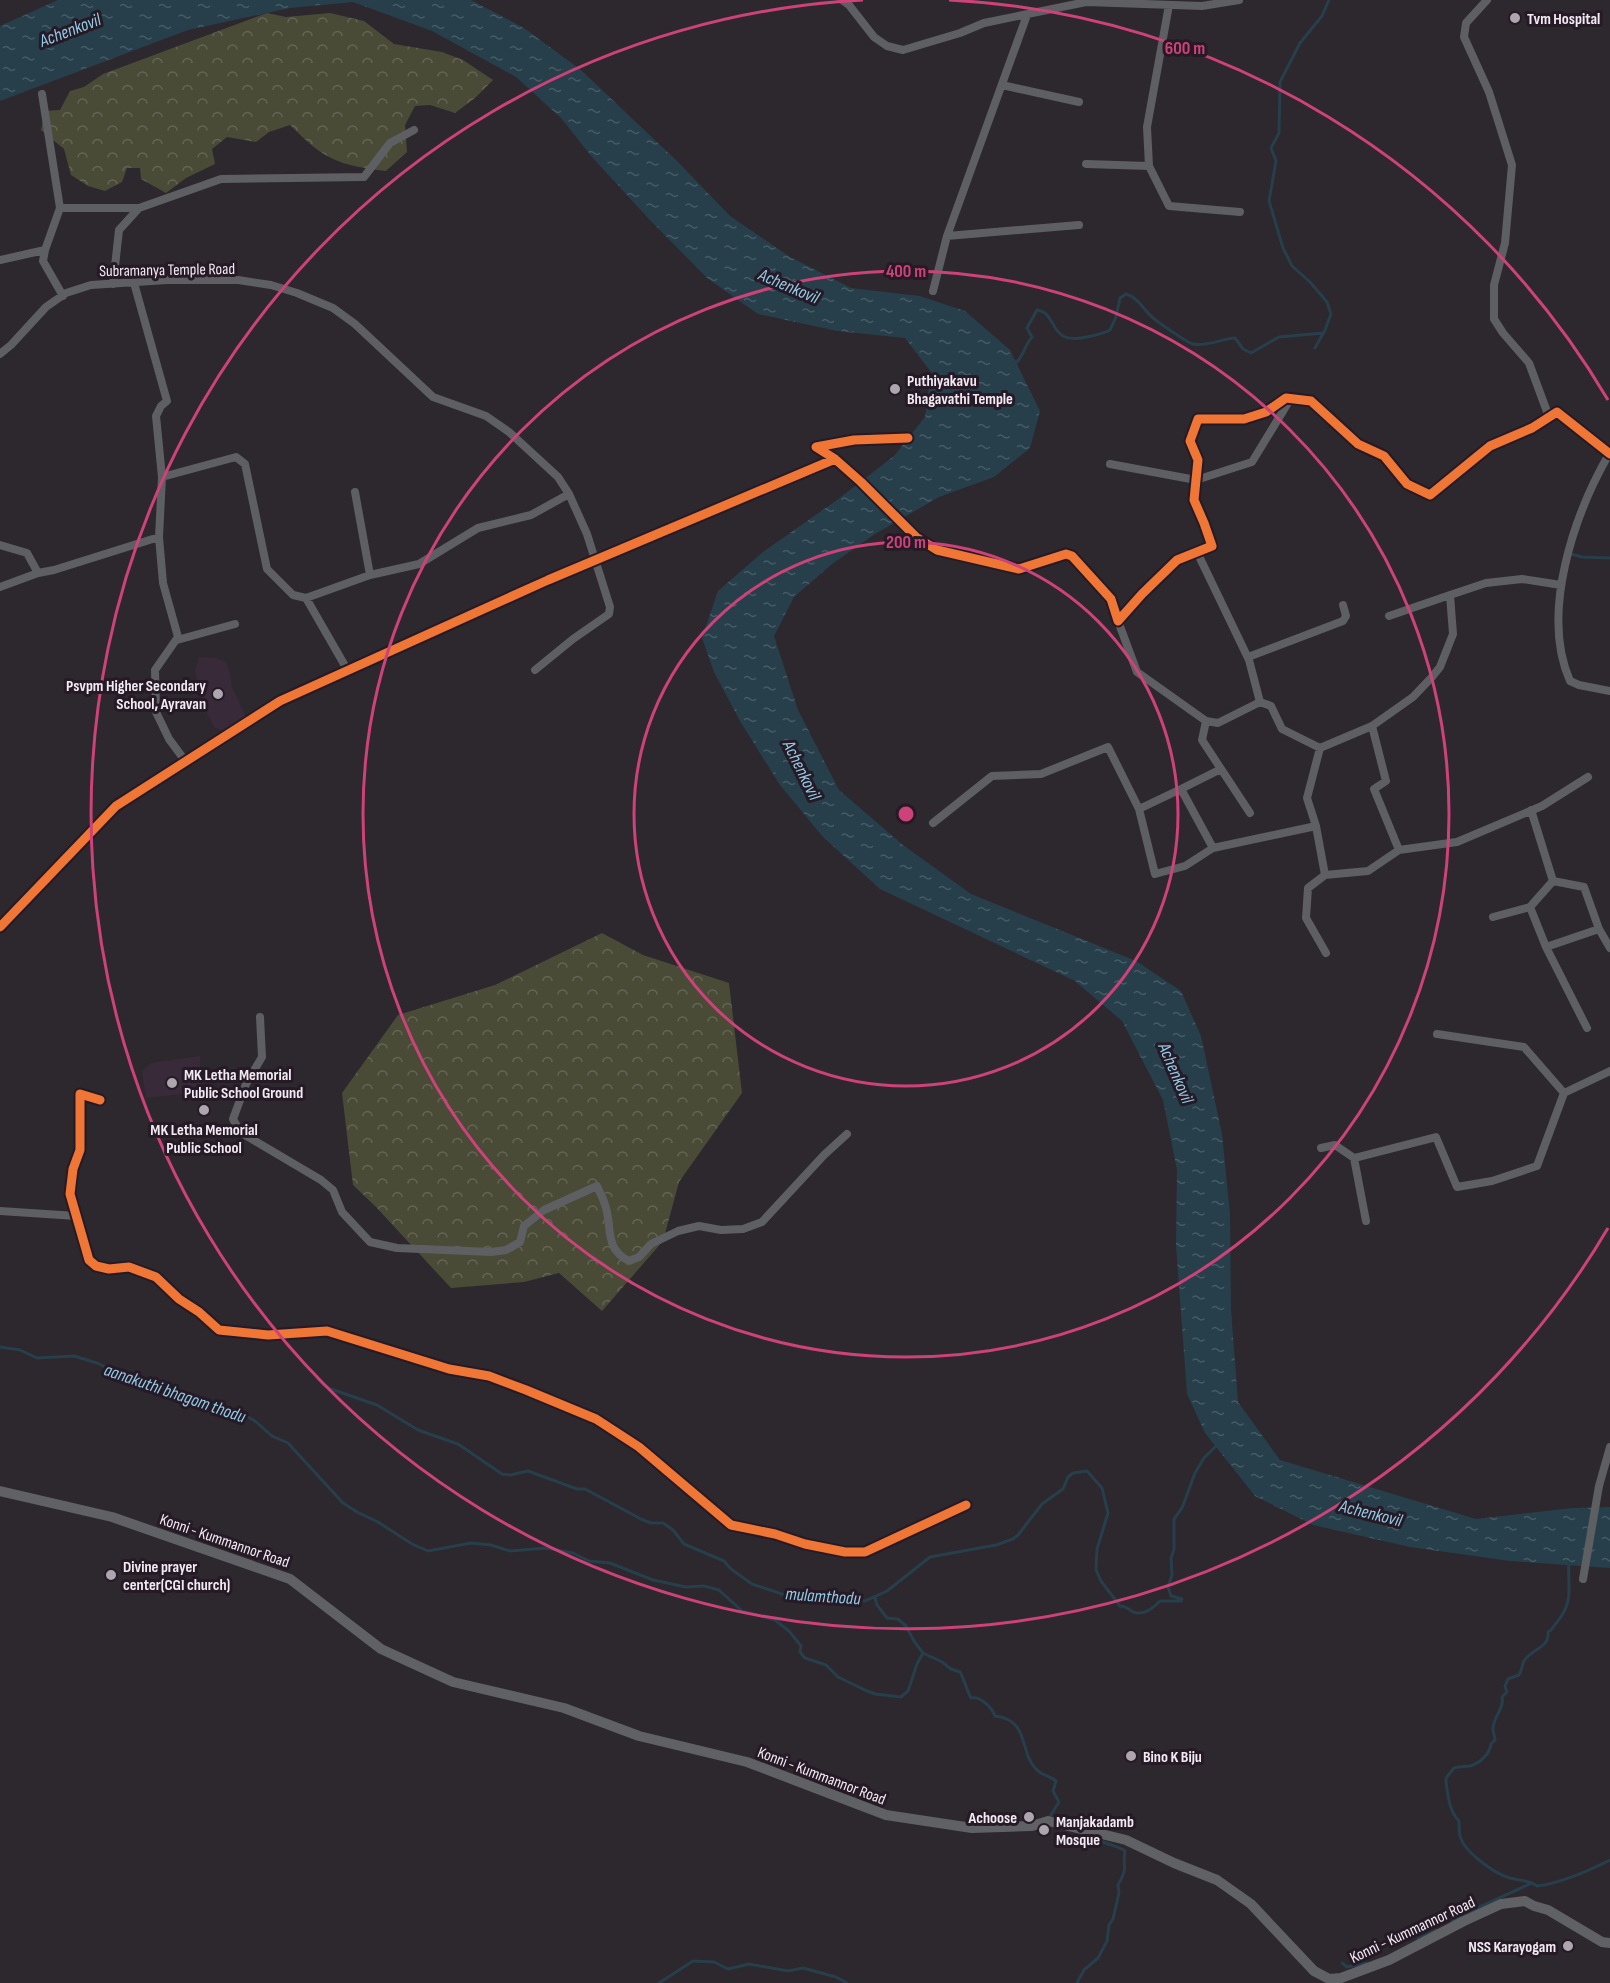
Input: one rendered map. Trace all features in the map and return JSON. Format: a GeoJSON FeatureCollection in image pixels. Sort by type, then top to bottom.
{"type":"FeatureCollection","features":[{"type":"Feature","properties":{"kind":"main road","name":"Konni - Kummannor Road"},"geometry":{"type":"LineString","coordinates":[[0,1491],[111,1517],[290,1579],[381,1649],[453,1682],[564,1708],[639,1736],[747,1762],[886,1815],[972,1828],[1032,1826],[1048,1821],[1126,1840],[1216,1880],[1251,1904],[1314,1971],[1329,1981],[1389,1960],[1501,1904],[1526,1901],[1548,1910],[1602,1942],[1610,1943]]}},
{"type":"Feature","properties":{"kind":"street"},"geometry":{"type":"LineString","coordinates":[[842,0],[874,37],[887,46],[903,50],[960,33],[984,23],[1027,15],[1074,2],[1202,6],[1239,0]]}},
{"type":"Feature","properties":{"kind":"street"},"geometry":{"type":"LineString","coordinates":[[1487,0],[1466,23],[1464,37],[1489,92],[1512,165],[1505,243],[1494,285],[1494,319],[1529,363],[1549,417]]}},
{"type":"Feature","properties":{"kind":"street"},"geometry":{"type":"LineString","coordinates":[[1169,5],[1148,127],[1149,166],[1169,206],[1240,212]]}},
{"type":"Feature","properties":{"kind":"street"},"geometry":{"type":"LineString","coordinates":[[933,291],[947,236],[1027,15]]}},
{"type":"Feature","properties":{"kind":"street"},"geometry":{"type":"LineString","coordinates":[[1002,85],[1079,102]]}},
{"type":"Feature","properties":{"kind":"street"},"geometry":{"type":"LineString","coordinates":[[42,94],[60,208],[43,261],[63,296]]}},
{"type":"Feature","properties":{"kind":"street"},"geometry":{"type":"LineString","coordinates":[[60,208],[139,208],[221,178],[364,177],[390,143],[414,130]]}},
{"type":"Feature","properties":{"kind":"street"},"geometry":{"type":"LineString","coordinates":[[1086,164],[1149,166]]}},
{"type":"Feature","properties":{"kind":"street"},"geometry":{"type":"LineString","coordinates":[[112,284],[119,230],[139,208]]}},
{"type":"Feature","properties":{"kind":"street"},"geometry":{"type":"LineString","coordinates":[[947,236],[1079,225]]}},
{"type":"Feature","properties":{"kind":"street"},"geometry":{"type":"LineString","coordinates":[[0,260],[45,250]]}},
{"type":"Feature","properties":{"kind":"street","name":"Subramanya Temple Road"},"geometry":{"type":"LineString","coordinates":[[0,354],[46,307],[63,296],[91,285],[167,280],[238,280],[279,288],[333,308],[355,324],[433,397],[486,416],[509,432],[558,477],[569,494],[596,560],[610,607],[609,614],[535,670]]}},
{"type":"Feature","properties":{"kind":"street"},"geometry":{"type":"LineString","coordinates":[[134,283],[167,401],[156,416],[162,477],[159,537],[163,583],[178,637],[155,670],[156,712],[169,739],[186,762]]}},
{"type":"Feature","properties":{"kind":"street"},"geometry":{"type":"LineString","coordinates":[[1118,621],[1177,560],[1212,546],[1194,500],[1198,460],[1190,441],[1198,419],[1244,419],[1266,412],[1286,398],[1311,401],[1358,444],[1384,456],[1407,484],[1430,495],[1490,446],[1532,428],[1557,412],[1609,454],[1595,478],[1579,516],[1559,593],[1559,627],[1566,672],[1570,681],[1610,691]]}},
{"type":"Feature","properties":{"kind":"street"},"geometry":{"type":"LineString","coordinates":[[1110,464],[1196,480],[1252,462],[1291,398]]}},
{"type":"Feature","properties":{"kind":"street"},"geometry":{"type":"LineString","coordinates":[[908,438],[854,440],[816,447],[836,459],[916,537],[938,550],[1019,569],[1066,554],[1072,556],[1111,599],[1137,672],[1206,721],[1218,723],[1260,702],[1271,706],[1282,729],[1320,748],[1372,726],[1413,697],[1440,667],[1453,634],[1450,595]]}},
{"type":"Feature","properties":{"kind":"street"},"geometry":{"type":"LineString","coordinates":[[162,477],[236,457],[245,464],[267,569],[293,595],[306,598],[370,575],[419,564],[478,528],[531,515],[569,494]]}},
{"type":"Feature","properties":{"kind":"street"},"geometry":{"type":"LineString","coordinates":[[0,927],[116,806],[280,701],[596,560],[836,459]]}},
{"type":"Feature","properties":{"kind":"street"},"geometry":{"type":"LineString","coordinates":[[355,492],[370,575]]}},
{"type":"Feature","properties":{"kind":"street"},"geometry":{"type":"LineString","coordinates":[[0,587],[38,573],[159,537]]}},
{"type":"Feature","properties":{"kind":"street"},"geometry":{"type":"LineString","coordinates":[[0,545],[27,553],[38,573]]}},
{"type":"Feature","properties":{"kind":"street"},"geometry":{"type":"LineString","coordinates":[[1197,552],[1248,657],[1260,702]]}},
{"type":"Feature","properties":{"kind":"street"},"geometry":{"type":"LineString","coordinates":[[1389,616],[1486,583],[1522,579],[1561,585]]}},
{"type":"Feature","properties":{"kind":"street"},"geometry":{"type":"LineString","coordinates":[[306,598],[348,671]]}},
{"type":"Feature","properties":{"kind":"street"},"geometry":{"type":"LineString","coordinates":[[1248,657],[1343,621],[1346,616],[1343,605]]}},
{"type":"Feature","properties":{"kind":"street"},"geometry":{"type":"LineString","coordinates":[[177,640],[235,624]]}},
{"type":"Feature","properties":{"kind":"street"},"geometry":{"type":"LineString","coordinates":[[1206,721],[1202,740],[1250,813]]}},
{"type":"Feature","properties":{"kind":"street"},"geometry":{"type":"LineString","coordinates":[[1372,726],[1386,781],[1374,789],[1399,850]]}},
{"type":"Feature","properties":{"kind":"street"},"geometry":{"type":"LineString","coordinates":[[933,823],[992,776],[1041,774],[1108,747],[1139,808],[1155,874],[1185,866],[1213,848],[1316,826]]}},
{"type":"Feature","properties":{"kind":"street"},"geometry":{"type":"LineString","coordinates":[[1320,748],[1306,798],[1316,826],[1325,875]]}},
{"type":"Feature","properties":{"kind":"street"},"geometry":{"type":"LineString","coordinates":[[1139,808],[1221,769]]}},
{"type":"Feature","properties":{"kind":"street"},"geometry":{"type":"LineString","coordinates":[[1326,953],[1306,918],[1308,888],[1325,875],[1368,871],[1399,850],[1457,842],[1542,806],[1588,777]]}},
{"type":"Feature","properties":{"kind":"street"},"geometry":{"type":"LineString","coordinates":[[1181,789],[1213,848]]}},
{"type":"Feature","properties":{"kind":"street"},"geometry":{"type":"LineString","coordinates":[[1531,810],[1552,881]]}},
{"type":"Feature","properties":{"kind":"street"},"geometry":{"type":"LineString","coordinates":[[1493,917],[1530,906],[1552,881]]}},
{"type":"Feature","properties":{"kind":"street"},"geometry":{"type":"LineString","coordinates":[[1552,881],[1584,887],[1599,929],[1610,948]]}},
{"type":"Feature","properties":{"kind":"street"},"geometry":{"type":"LineString","coordinates":[[1530,906],[1545,947],[1587,1028]]}},
{"type":"Feature","properties":{"kind":"street"},"geometry":{"type":"LineString","coordinates":[[1545,947],[1599,929]]}},
{"type":"Feature","properties":{"kind":"street"},"geometry":{"type":"LineString","coordinates":[[260,1017],[262,1057],[246,1084],[233,1119],[240,1132],[321,1180],[333,1190],[342,1212],[370,1242],[398,1248],[506,1250],[520,1242],[524,1226],[544,1210],[597,1186],[606,1206],[612,1244],[618,1256],[629,1261],[639,1257],[651,1244],[678,1231],[699,1226],[721,1230],[743,1229],[762,1221],[847,1134]]}},
{"type":"Feature","properties":{"kind":"street"},"geometry":{"type":"LineString","coordinates":[[1437,1034],[1524,1047],[1564,1093]]}},
{"type":"Feature","properties":{"kind":"street"},"geometry":{"type":"LineString","coordinates":[[1354,1158],[1436,1137],[1457,1187],[1492,1181],[1537,1166],[1564,1093],[1610,1071]]}},
{"type":"Feature","properties":{"kind":"street"},"geometry":{"type":"LineString","coordinates":[[100,1100],[80,1094],[80,1150],[73,1169],[70,1194],[89,1260],[96,1266],[109,1269],[129,1267],[156,1277],[179,1299],[199,1312],[219,1330],[268,1335],[327,1331],[449,1369],[489,1376],[596,1419],[639,1447],[730,1525],[775,1534],[806,1544],[845,1552],[865,1552],[966,1505]]}},
{"type":"Feature","properties":{"kind":"street"},"geometry":{"type":"LineString","coordinates":[[1321,1148],[1335,1145],[1354,1158],[1366,1221]]}},
{"type":"Feature","properties":{"kind":"street"},"geometry":{"type":"LineString","coordinates":[[0,1211],[76,1216]]}},
{"type":"Feature","properties":{"kind":"street"},"geometry":{"type":"LineString","coordinates":[[1583,1580],[1599,1486],[1610,1447]]}},
{"type":"Feature","properties":{"kind":"shaded area","name":"Psvpm Higher Secondary School, Ayravan"},"geometry":{"type":"Polygon","coordinates":[[[199,657],[217,658],[226,662],[232,687],[247,719],[224,732],[214,727],[206,711],[195,671],[199,657]]]}},
{"type":"Feature","properties":{"kind":"shaded area","name":"MK Letha Memorial Public School Ground"},"geometry":{"type":"Polygon","coordinates":[[[200,1056],[201,1092],[146,1098],[142,1072],[151,1063],[200,1056]]]}},
{"type":"Feature","properties":{"kind":"green space"},"geometry":{"type":"Polygon","coordinates":[[[267,13],[286,17],[330,13],[364,21],[394,44],[442,52],[463,60],[493,80],[455,113],[430,105],[415,106],[405,125],[407,152],[386,171],[337,161],[314,147],[290,125],[269,132],[256,142],[227,137],[212,149],[215,164],[186,178],[166,193],[141,179],[140,168],[127,168],[122,182],[105,191],[88,186],[71,175],[64,149],[41,130],[45,111],[60,110],[70,91],[84,87],[103,74],[267,13]]]}},
{"type":"Feature","properties":{"kind":"green space"},"geometry":{"type":"Polygon","coordinates":[[[602,933],[643,955],[729,983],[742,1093],[679,1182],[663,1241],[602,1311],[559,1273],[524,1282],[451,1288],[353,1185],[342,1093],[398,1015],[495,985],[602,933]]]}},
{"type":"Feature","properties":{"kind":"water","name":"Achenkovil"},"geometry":{"type":"Polygon","coordinates":[[[58,0],[471,0],[524,28],[581,70],[677,161],[730,216],[790,257],[851,288],[920,296],[965,311],[1010,350],[1040,411],[1030,448],[994,477],[939,497],[875,534],[832,564],[794,597],[774,636],[798,710],[839,790],[903,845],[971,894],[1136,961],[1181,991],[1201,1036],[1222,1134],[1230,1214],[1231,1310],[1238,1402],[1280,1460],[1476,1519],[1572,1508],[1610,1507],[1610,1568],[1510,1561],[1410,1547],[1313,1525],[1255,1496],[1205,1433],[1187,1394],[1176,1245],[1177,1170],[1163,1100],[1122,1021],[1075,981],[880,889],[823,837],[780,785],[740,721],[714,672],[702,638],[718,591],[763,552],[894,456],[925,417],[931,372],[905,338],[837,331],[758,314],[707,278],[592,157],[561,118],[516,77],[432,31],[353,2],[290,8],[188,30],[0,101],[0,26],[58,0]]]}},
{"type":"Feature","properties":{"kind":"waterway"},"geometry":{"type":"LineString","coordinates":[[1315,348],[1331,314],[1327,302],[1292,266],[1283,248],[1269,201],[1276,161],[1271,148],[1279,133],[1280,82],[1300,43],[1322,16],[1329,0]]}},
{"type":"Feature","properties":{"kind":"waterway"},"geometry":{"type":"LineString","coordinates":[[1014,362],[1017,362],[1032,337],[1027,328],[1037,310],[1044,312],[1059,333],[1065,337],[1074,339],[1087,337],[1110,330],[1116,317],[1120,298],[1126,294],[1136,300],[1158,322],[1193,344],[1235,338],[1243,349],[1251,353],[1279,337],[1323,333]]}},
{"type":"Feature","properties":{"kind":"waterway"},"geometry":{"type":"LineString","coordinates":[[1571,554],[1582,557],[1610,558]]}},
{"type":"Feature","properties":{"kind":"waterway","name":"aanakuthi bhagom thodu"},"geometry":{"type":"LineString","coordinates":[[0,1347],[20,1350],[37,1358],[74,1356],[97,1363],[144,1386],[167,1391],[219,1411],[241,1413],[255,1421],[272,1436],[288,1443],[343,1503],[428,1551],[471,1543],[491,1545],[510,1551],[546,1548],[573,1553],[589,1561],[610,1563],[653,1580],[686,1587],[704,1586],[719,1590],[742,1611],[775,1620],[789,1631],[801,1646],[800,1652],[805,1658],[826,1665],[838,1677],[875,1694],[901,1697],[908,1691],[923,1653]]}},
{"type":"Feature","properties":{"kind":"waterway","name":"mulamthodu"},"geometry":{"type":"LineString","coordinates":[[318,1379],[331,1389],[377,1405],[418,1430],[458,1444],[502,1474],[510,1475],[528,1471],[577,1489],[585,1489],[651,1523],[663,1523],[673,1530],[684,1544],[724,1561],[752,1584],[785,1595],[845,1595],[865,1601],[887,1591],[930,1557],[996,1545],[1013,1539],[1042,1504],[1063,1489],[1068,1477],[1073,1473],[1087,1471],[1102,1488],[1108,1513],[1097,1549],[1096,1570],[1101,1581],[1120,1606],[1137,1613],[1148,1611],[1160,1601],[1181,1601],[1182,1599]]}},
{"type":"Feature","properties":{"kind":"waterway","name":"mulamthodu"},"geometry":{"type":"LineString","coordinates":[[1182,1599],[1171,1596],[1168,1587],[1172,1575],[1174,1519],[1182,1508],[1195,1473],[1204,1458],[1218,1444]]}},
{"type":"Feature","properties":{"kind":"waterway"},"geometry":{"type":"LineString","coordinates":[[1569,1562],[1569,1593],[1563,1614],[1548,1632],[1546,1642],[1524,1661],[1519,1675],[1508,1679],[1505,1686],[1507,1692],[1502,1697],[1502,1705],[1494,1721],[1495,1740],[1487,1755],[1470,1766],[1454,1768],[1446,1778],[1448,1798],[1459,1821],[1460,1834],[1467,1849],[1481,1862],[1504,1876],[1537,1886],[1565,1879],[1610,1860]]}},
{"type":"Feature","properties":{"kind":"waterway"},"geometry":{"type":"LineString","coordinates":[[875,1598],[877,1605],[887,1618],[898,1619],[906,1626],[923,1653],[960,1672],[971,1698],[982,1701],[989,1706],[995,1716],[1006,1719],[1019,1730],[1031,1762],[1038,1771],[1056,1781],[1053,1791],[1059,1802],[1049,1818]]}},
{"type":"Feature","properties":{"kind":"waterway"},"geometry":{"type":"LineString","coordinates":[[1077,1983],[1084,1970],[1098,1958],[1107,1941],[1109,1925],[1113,1919],[1119,1893],[1118,1885],[1124,1871],[1125,1851],[1102,1842],[1095,1836]]}},
{"type":"Feature","properties":{"kind":"waterway"},"geometry":{"type":"LineString","coordinates":[[1453,1921],[1532,1883]]}},
{"type":"Feature","properties":{"kind":"waterway"},"geometry":{"type":"LineString","coordinates":[[1418,1939],[1436,1930]]}},
{"type":"Feature","properties":{"kind":"waterway"},"geometry":{"type":"LineString","coordinates":[[659,1983],[693,1961],[714,1962],[728,1969],[749,1964],[788,1971],[803,1968],[836,1977],[847,1983]]}},
{"type":"Feature","properties":{"kind":"waterway"},"geometry":{"type":"LineString","coordinates":[[1342,1963],[1347,1967],[1366,1963]]}},
{"type":"Feature","properties":{"kind":"cycle path"},"geometry":{"type":"LineString","coordinates":[[908,438],[854,440],[816,447],[835,459],[861,482],[916,537],[937,550],[1019,569],[1066,554],[1072,556],[1111,599],[1118,621],[1177,560],[1212,546],[1194,500],[1198,460],[1190,441],[1198,419],[1244,419],[1266,412],[1286,398],[1311,401],[1358,444],[1384,456],[1407,484],[1430,495],[1490,446],[1532,428],[1557,412],[1610,454]]}},
{"type":"Feature","properties":{"kind":"cycle path"},"geometry":{"type":"LineString","coordinates":[[0,927],[116,806],[280,701],[548,580],[835,459]]}},
{"type":"Feature","properties":{"kind":"cycle path"},"geometry":{"type":"LineString","coordinates":[[100,1100],[80,1094],[80,1150],[73,1169],[70,1194],[89,1260],[96,1266],[109,1269],[129,1267],[156,1277],[179,1299],[199,1312],[219,1330],[268,1335],[327,1331],[449,1369],[489,1376],[596,1419],[639,1447],[731,1525],[775,1534],[805,1544],[845,1552],[865,1552],[966,1505]]}},
{"type":"Feature","properties":{"kind":"place","name":"Tvm Hospital"},"geometry":{"type":"Point","coordinates":[1515,18]}},
{"type":"Feature","properties":{"kind":"place","name":"Puthiyakavu Bhagavathi Temple"},"geometry":{"type":"Point","coordinates":[895,389]}},
{"type":"Feature","properties":{"kind":"place","name":"Psvpm Higher Secondary School, Ayravan"},"geometry":{"type":"Point","coordinates":[218,694]}},
{"type":"Feature","properties":{"kind":"place","name":"MK Letha Memorial Public School Ground"},"geometry":{"type":"Point","coordinates":[172,1083]}},
{"type":"Feature","properties":{"kind":"place","name":"MK Letha Memorial Public School"},"geometry":{"type":"Point","coordinates":[204,1110]}},
{"type":"Feature","properties":{"kind":"place","name":"Divine prayer center(CGI church)"},"geometry":{"type":"Point","coordinates":[111,1575]}},
{"type":"Feature","properties":{"kind":"place","name":"Bino K Biju"},"geometry":{"type":"Point","coordinates":[1131,1756]}},
{"type":"Feature","properties":{"kind":"place","name":"Achoose"},"geometry":{"type":"Point","coordinates":[1029,1817]}},
{"type":"Feature","properties":{"kind":"place","name":"Manjakadamb Mosque"},"geometry":{"type":"Point","coordinates":[1044,1830]}},
{"type":"Feature","properties":{"kind":"place","name":"NSS Karayogam"},"geometry":{"type":"Point","coordinates":[1568,1946]}}]}
